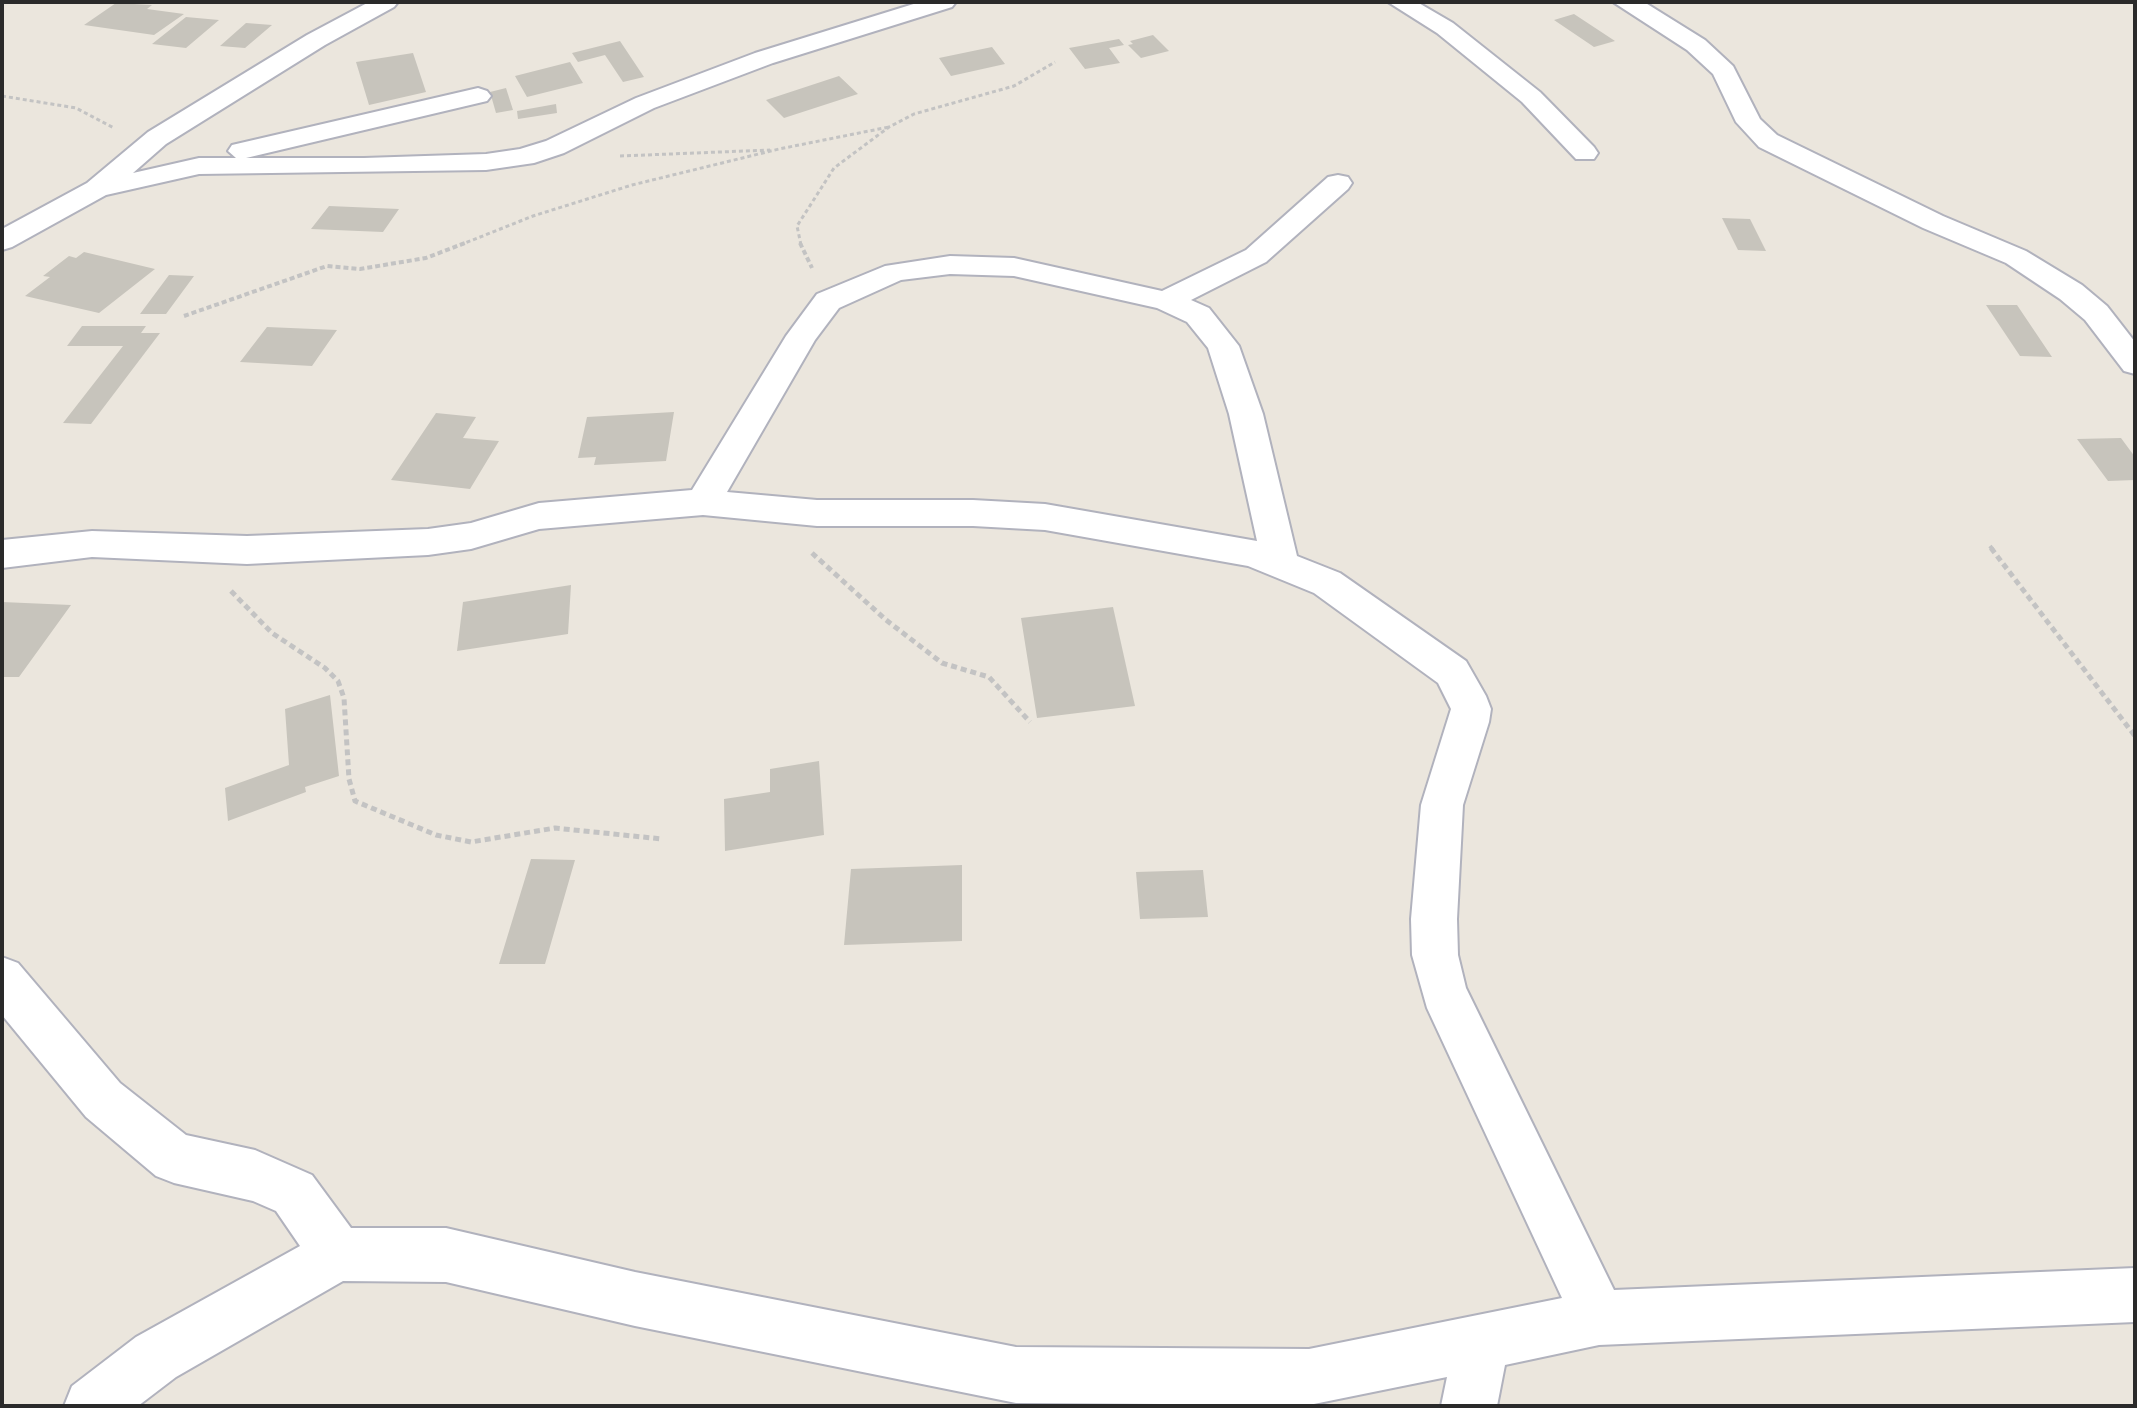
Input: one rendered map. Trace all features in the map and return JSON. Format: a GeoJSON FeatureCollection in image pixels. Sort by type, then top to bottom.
{"type":"FeatureCollection","features":[{"type":"Feature","properties":{"kind":"street"},"geometry":{"type":"LineString","coordinates":[[2,241],[97,189],[157,138],[304,47],[386,2]]}},
{"type":"Feature","properties":{"kind":"street"},"geometry":{"type":"LineString","coordinates":[[199,166],[364,166],[486,162],[524,157],[555,147],[645,103],[764,58],[944,2]]}},
{"type":"Feature","properties":{"kind":"street"},"geometry":{"type":"LineString","coordinates":[[1400,2],[1445,28],[1521,89],[1585,153]]}},
{"type":"Feature","properties":{"kind":"street"},"geometry":{"type":"LineString","coordinates":[[1625,2],[1649,13],[1696,45],[1724,71],[1749,122],[1768,141],[1933,222],[2016,257],[2071,292],[2096,313],[2135,364]]}},
{"type":"Feature","properties":{"kind":"street"},"geometry":{"type":"LineString","coordinates":[[97,189],[199,166],[254,148],[478,96]]}},
{"type":"Feature","properties":{"kind":"street"},"geometry":{"type":"LineString","coordinates":[[1166,301],[1256,256],[1338,183]]}},
{"type":"Feature","properties":{"kind":"street"},"geometry":{"type":"LineString","coordinates":[[703,502],[802,336],[828,301],[895,272],[950,265],[1014,267],[1166,301],[1198,315],[1223,346],[1246,414],[1281,564]]}},
{"type":"Feature","properties":{"kind":"street"},"geometry":{"type":"LineString","coordinates":[[2,554],[92,544],[247,550],[428,542],[471,536],[539,516],[703,502],[817,513],[973,513],[1045,517],[1254,553],[1327,583],[1452,672],[1471,709],[1442,805],[1434,919],[1438,968],[1444,992],[1599,1318]]}},
{"type":"Feature","properties":{"kind":"street"},"geometry":{"type":"LineString","coordinates":[[2,979],[103,1100],[174,1158],[255,1176],[294,1193],[338,1254]]}},
{"type":"Feature","properties":{"kind":"street"},"geometry":{"type":"LineString","coordinates":[[92,1406],[156,1357],[338,1254],[446,1255],[635,1299],[1016,1375],[1309,1377],[1599,1318],[2135,1295]]}},
{"type":"Feature","properties":{"kind":"street"},"geometry":{"type":"LineString","coordinates":[[1469,1406],[1482,1341]]}},
{"type":"Feature","properties":{"kind":"path"},"geometry":{"type":"LineString","coordinates":[[184,316],[327,266],[360,269],[426,258],[533,216],[632,185],[779,149],[889,127],[942,105],[1014,86],[1055,62]]}},
{"type":"Feature","properties":{"kind":"path"},"geometry":{"type":"LineString","coordinates":[[2,96],[63,105],[87,112],[100,122],[123,132],[157,138]]}},
{"type":"Feature","properties":{"kind":"path"},"geometry":{"type":"LineString","coordinates":[[828,301],[799,241],[797,226],[834,168],[889,127]]}},
{"type":"Feature","properties":{"kind":"path"},"geometry":{"type":"LineString","coordinates":[[608,157],[779,149]]}},
{"type":"Feature","properties":{"kind":"path"},"geometry":{"type":"LineString","coordinates":[[1990,546],[2135,736]]}},
{"type":"Feature","properties":{"kind":"path"},"geometry":{"type":"LineString","coordinates":[[189,548],[272,633],[325,668],[338,681],[344,698],[349,779],[355,801],[436,835],[471,842],[555,828],[662,839]]}},
{"type":"Feature","properties":{"kind":"path"},"geometry":{"type":"LineString","coordinates":[[807,550],[886,620],[942,663],[989,677],[1030,722]]}},
{"type":"Feature","properties":{"kind":"building"},"geometry":{"type":"Polygon","coordinates":[[[116,3],[152,5],[147,9],[184,14],[154,35],[84,25],[116,3]]]}},
{"type":"Feature","properties":{"kind":"building"},"geometry":{"type":"Polygon","coordinates":[[[1574,14],[1615,41],[1594,47],[1554,20],[1574,14]]]}},
{"type":"Feature","properties":{"kind":"building"},"geometry":{"type":"Polygon","coordinates":[[[186,17],[219,20],[186,48],[152,44],[186,17]]]}},
{"type":"Feature","properties":{"kind":"building"},"geometry":{"type":"Polygon","coordinates":[[[246,23],[272,25],[245,48],[220,46],[246,23]]]}},
{"type":"Feature","properties":{"kind":"building"},"geometry":{"type":"Polygon","coordinates":[[[1153,35],[1169,51],[1141,58],[1128,45],[1133,44],[1130,41],[1153,35]]]}},
{"type":"Feature","properties":{"kind":"building"},"geometry":{"type":"Polygon","coordinates":[[[1119,39],[1124,45],[1109,48],[1120,63],[1085,69],[1069,48],[1119,39]]]}},
{"type":"Feature","properties":{"kind":"building"},"geometry":{"type":"Polygon","coordinates":[[[620,41],[644,77],[623,82],[605,55],[578,62],[572,53],[620,41]]]}},
{"type":"Feature","properties":{"kind":"building"},"geometry":{"type":"Polygon","coordinates":[[[992,47],[1005,64],[951,76],[939,58],[992,47]]]}},
{"type":"Feature","properties":{"kind":"building"},"geometry":{"type":"Polygon","coordinates":[[[413,53],[426,92],[369,105],[356,62],[413,53]]]}},
{"type":"Feature","properties":{"kind":"building"},"geometry":{"type":"Polygon","coordinates":[[[570,62],[583,83],[527,97],[515,76],[570,62]]]}},
{"type":"Feature","properties":{"kind":"building"},"geometry":{"type":"Polygon","coordinates":[[[839,76],[858,94],[784,118],[766,100],[839,76]]]}},
{"type":"Feature","properties":{"kind":"building"},"geometry":{"type":"Polygon","coordinates":[[[506,88],[513,110],[496,113],[490,92],[506,88]]]}},
{"type":"Feature","properties":{"kind":"building"},"geometry":{"type":"Polygon","coordinates":[[[556,104],[557,113],[518,119],[517,111],[556,104]]]}},
{"type":"Feature","properties":{"kind":"building"},"geometry":{"type":"Polygon","coordinates":[[[329,206],[399,209],[383,232],[311,229],[329,206]]]}},
{"type":"Feature","properties":{"kind":"building"},"geometry":{"type":"Polygon","coordinates":[[[1722,218],[1750,219],[1766,251],[1738,250],[1722,218]]]}},
{"type":"Feature","properties":{"kind":"building"},"geometry":{"type":"Polygon","coordinates":[[[84,252],[155,269],[99,313],[25,296],[50,277],[43,276],[69,256],[76,258],[84,252]]]}},
{"type":"Feature","properties":{"kind":"building"},"geometry":{"type":"Polygon","coordinates":[[[169,275],[194,276],[166,314],[140,314],[169,275]]]}},
{"type":"Feature","properties":{"kind":"building"},"geometry":{"type":"Polygon","coordinates":[[[1986,305],[2017,305],[2052,357],[2020,356],[1986,305]]]}},
{"type":"Feature","properties":{"kind":"building"},"geometry":{"type":"Polygon","coordinates":[[[82,326],[146,326],[141,333],[160,333],[91,424],[63,423],[123,346],[67,346],[82,326]]]}},
{"type":"Feature","properties":{"kind":"building"},"geometry":{"type":"Polygon","coordinates":[[[267,327],[337,330],[312,366],[240,362],[267,327]]]}},
{"type":"Feature","properties":{"kind":"building"},"geometry":{"type":"Polygon","coordinates":[[[674,412],[666,461],[594,465],[596,457],[578,458],[587,417],[674,412]]]}},
{"type":"Feature","properties":{"kind":"building"},"geometry":{"type":"Polygon","coordinates":[[[436,413],[476,417],[463,438],[499,441],[470,489],[391,480],[436,413]]]}},
{"type":"Feature","properties":{"kind":"building"},"geometry":{"type":"Polygon","coordinates":[[[2121,438],[2135,457],[2135,480],[2108,481],[2077,439],[2121,438]]]}},
{"type":"Feature","properties":{"kind":"building"},"geometry":{"type":"Polygon","coordinates":[[[571,585],[568,634],[457,651],[463,602],[571,585]]]}},
{"type":"Feature","properties":{"kind":"building"},"geometry":{"type":"Polygon","coordinates":[[[2,602],[71,605],[19,677],[2,677],[2,602]]]}},
{"type":"Feature","properties":{"kind":"building"},"geometry":{"type":"Polygon","coordinates":[[[1113,607],[1135,706],[1037,718],[1021,618],[1113,607]]]}},
{"type":"Feature","properties":{"kind":"building"},"geometry":{"type":"Polygon","coordinates":[[[330,695],[339,776],[305,787],[306,792],[228,821],[225,788],[289,765],[285,709],[330,695]]]}},
{"type":"Feature","properties":{"kind":"building"},"geometry":{"type":"Polygon","coordinates":[[[819,761],[824,835],[725,851],[724,799],[770,792],[770,769],[819,761]]]}},
{"type":"Feature","properties":{"kind":"building"},"geometry":{"type":"Polygon","coordinates":[[[531,859],[575,860],[545,964],[499,964],[531,859]]]}},
{"type":"Feature","properties":{"kind":"building"},"geometry":{"type":"Polygon","coordinates":[[[962,865],[962,941],[844,945],[851,869],[962,865]]]}},
{"type":"Feature","properties":{"kind":"building"},"geometry":{"type":"Polygon","coordinates":[[[1203,870],[1208,917],[1140,919],[1136,872],[1203,870]]]}}]}
